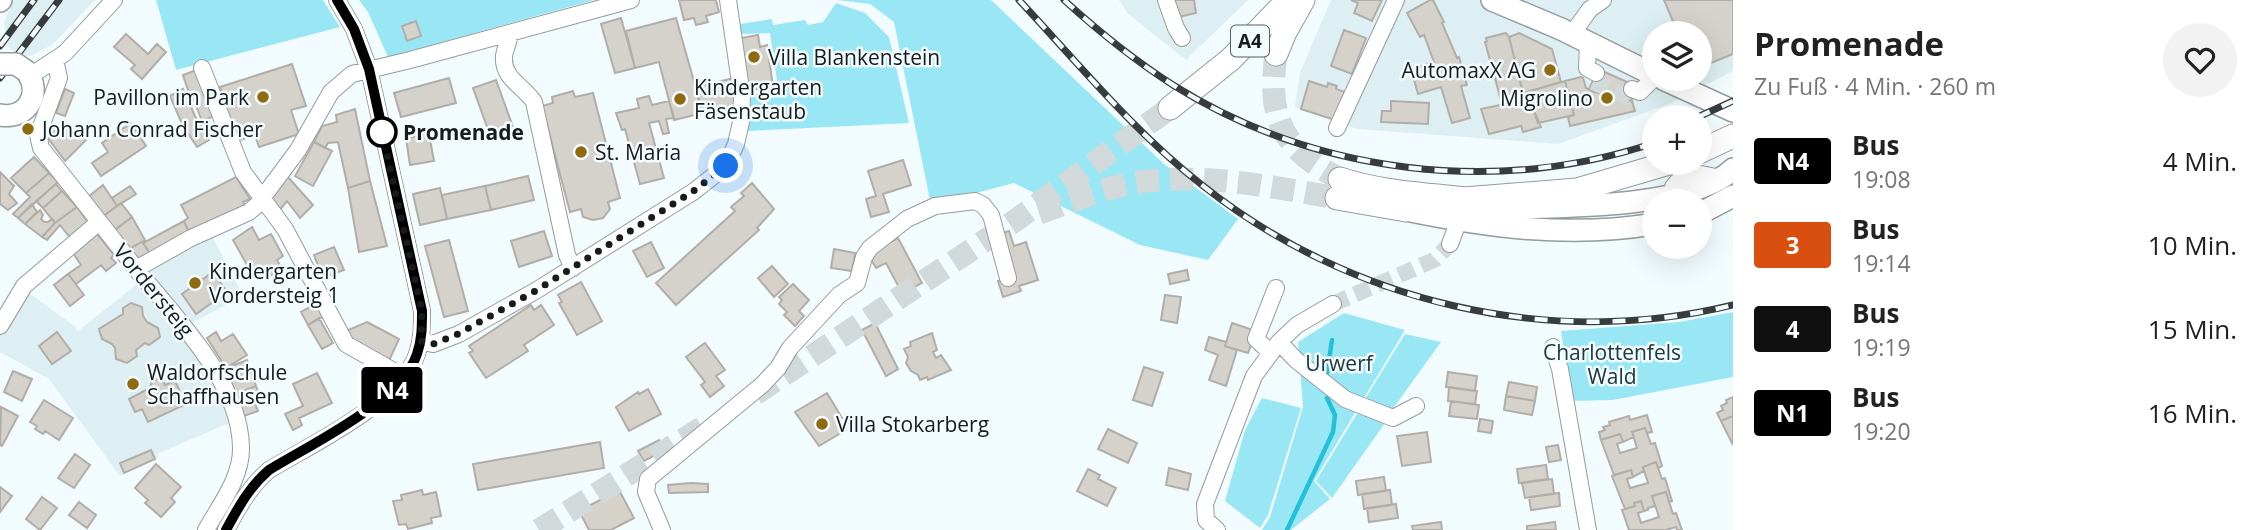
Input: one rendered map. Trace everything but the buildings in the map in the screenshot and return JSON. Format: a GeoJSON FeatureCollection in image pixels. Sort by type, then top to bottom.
{"type":"FeatureCollection","features":[{"type":"Feature","properties":{"kind":"highway","name":"A4"},"geometry":{"type":"LineString","coordinates":[[1170,108],[1231,59],[1288,0]]}},
{"type":"Feature","properties":{"kind":"highway"},"geometry":{"type":"LineString","coordinates":[[1276,54],[1303,0]]}},
{"type":"Feature","properties":{"kind":"highway"},"geometry":{"type":"LineString","coordinates":[[1712,146],[1733,136]]}},
{"type":"Feature","properties":{"kind":"highway"},"geometry":{"type":"LineString","coordinates":[[1462,210],[1577,190],[1642,171]]}},
{"type":"Feature","properties":{"kind":"highway"},"geometry":{"type":"LineString","coordinates":[[1406,210],[1338,189],[1357,185],[1411,194],[1462,210],[1517,207]]}},
{"type":"Feature","properties":{"kind":"main road"},"geometry":{"type":"LineString","coordinates":[[1492,0],[1580,38],[1642,70]]}},
{"type":"Feature","properties":{"kind":"main road"},"geometry":{"type":"LineString","coordinates":[[0,64],[16,64],[28,73],[34,89],[29,106],[15,115],[0,115]]}},
{"type":"Feature","properties":{"kind":"main road"},"geometry":{"type":"LineString","coordinates":[[1689,91],[1733,111]]}},
{"type":"Feature","properties":{"kind":"main road"},"geometry":{"type":"LineString","coordinates":[[1700,189],[1729,181]]}},
{"type":"Feature","properties":{"kind":"main road"},"geometry":{"type":"LineString","coordinates":[[1712,201],[1729,181]]}},
{"type":"Feature","properties":{"kind":"main road"},"geometry":{"type":"LineString","coordinates":[[1517,207],[1642,201]]}},
{"type":"Feature","properties":{"kind":"main road"},"geometry":{"type":"LineString","coordinates":[[1406,210],[1462,210],[1485,225],[1531,230],[1642,226]]}},
{"type":"Feature","properties":{"kind":"main road"},"geometry":{"type":"LineString","coordinates":[[1712,214],[1733,211]]}},
{"type":"Feature","properties":{"kind":"street"},"geometry":{"type":"LineString","coordinates":[[28,73],[55,60],[72,46],[114,0]]}},
{"type":"Feature","properties":{"kind":"street"},"geometry":{"type":"LineString","coordinates":[[226,530],[256,481],[269,470],[379,402],[404,377],[417,356],[421,341],[422,311],[369,69],[354,29],[337,0]]}},
{"type":"Feature","properties":{"kind":"street"},"geometry":{"type":"LineString","coordinates":[[136,269],[191,238],[249,212],[298,150],[323,103],[337,85],[352,74],[631,0]]}},
{"type":"Feature","properties":{"kind":"street"},"geometry":{"type":"LineString","coordinates":[[421,341],[433,344],[458,334],[573,268],[692,192],[726,166],[736,144],[741,122],[742,96],[727,0]]}},
{"type":"Feature","properties":{"kind":"street"},"geometry":{"type":"LineString","coordinates":[[1166,0],[1182,38]]}},
{"type":"Feature","properties":{"kind":"street"},"geometry":{"type":"LineString","coordinates":[[1337,128],[1396,0]]}},
{"type":"Feature","properties":{"kind":"street"},"geometry":{"type":"LineString","coordinates":[[1592,74],[1580,38],[1590,9],[1603,0]]}},
{"type":"Feature","properties":{"kind":"street"},"geometry":{"type":"LineString","coordinates":[[509,33],[510,41],[504,59],[506,68],[514,83],[530,95],[534,102],[567,255],[573,268]]}},
{"type":"Feature","properties":{"kind":"street","name":"Vordersteig"},"geometry":{"type":"LineString","coordinates":[[55,60],[59,78],[38,135],[41,148],[201,347],[223,385],[239,425],[242,449],[237,472],[206,530]]}},
{"type":"Feature","properties":{"kind":"street"},"geometry":{"type":"LineString","coordinates":[[202,68],[243,172],[285,229],[346,344],[404,377]]}},
{"type":"Feature","properties":{"kind":"street"},"geometry":{"type":"LineString","coordinates":[[1634,93],[1642,86]]}},
{"type":"Feature","properties":{"kind":"street"},"geometry":{"type":"LineString","coordinates":[[662,530],[646,492],[648,479],[762,386],[778,368],[790,348],[839,295],[857,283],[864,257],[882,237],[907,219],[935,206],[975,201],[983,205],[990,215],[1007,278]]}},
{"type":"Feature","properties":{"kind":"street"},"geometry":{"type":"LineString","coordinates":[[1450,244],[1462,210]]}},
{"type":"Feature","properties":{"kind":"street"},"geometry":{"type":"LineString","coordinates":[[0,326],[24,286],[99,222]]}},
{"type":"Feature","properties":{"kind":"street"},"geometry":{"type":"LineString","coordinates":[[1276,288],[1256,339],[1296,360],[1345,399],[1394,418],[1416,406]]}},
{"type":"Feature","properties":{"kind":"street"},"geometry":{"type":"LineString","coordinates":[[1207,527],[1205,504],[1254,376],[1274,347],[1297,325],[1333,304]]}},
{"type":"Feature","properties":{"kind":"street"},"geometry":{"type":"LineString","coordinates":[[1553,347],[1560,369],[1588,530]]}},
{"type":"Feature","properties":{"kind":"shaded area"},"geometry":{"type":"Polygon","coordinates":[[[13,0],[95,0],[52,45],[30,56],[17,55],[8,46],[4,22],[13,0]]]}},
{"type":"Feature","properties":{"kind":"shaded area"},"geometry":{"type":"Polygon","coordinates":[[[1119,0],[1248,0],[1186,60],[1128,14],[1119,0]]]}},
{"type":"Feature","properties":{"kind":"shaded area"},"geometry":{"type":"Polygon","coordinates":[[[1331,0],[1733,0],[1733,71],[1712,82],[1712,21],[1642,21],[1642,91],[1694,91],[1666,105],[1642,105],[1642,114],[1558,144],[1357,129],[1295,107],[1300,73],[1331,0]]]}},
{"type":"Feature","properties":{"kind":"shaded area","name":"Kindergarten Vordersteig 1"},"geometry":{"type":"Polygon","coordinates":[[[211,234],[243,296],[190,324],[142,270],[211,234]]]}},
{"type":"Feature","properties":{"kind":"shaded area","name":"Waldorfschule Schaffhausen"},"geometry":{"type":"Polygon","coordinates":[[[137,284],[195,350],[216,388],[229,423],[157,454],[158,458],[120,476],[49,379],[0,352],[0,334],[25,290],[78,331],[137,284]]]}},
{"type":"Feature","properties":{"kind":"green space"},"geometry":{"type":"Polygon","coordinates":[[[156,0],[323,0],[340,27],[176,70],[156,0]]]}},
{"type":"Feature","properties":{"kind":"green space"},"geometry":{"type":"Polygon","coordinates":[[[359,0],[594,0],[388,57],[368,12],[359,0]]]}},
{"type":"Feature","properties":{"kind":"green space"},"geometry":{"type":"Polygon","coordinates":[[[837,0],[991,0],[1164,164],[1238,219],[1208,260],[1140,245],[1014,183],[931,205],[894,22],[870,4],[837,0]]]}},
{"type":"Feature","properties":{"kind":"green space"},"geometry":{"type":"Polygon","coordinates":[[[836,3],[865,13],[889,37],[909,123],[748,131],[751,95],[778,88],[770,33],[741,34],[740,24],[772,19],[773,25],[805,20],[808,25],[823,22],[836,3]]]}},
{"type":"Feature","properties":{"kind":"green space","name":"Charlottenfels Wald"},"geometry":{"type":"Polygon","coordinates":[[[1733,312],[1733,377],[1613,400],[1572,401],[1561,331],[1679,322],[1733,312]]]}},
{"type":"Feature","properties":{"kind":"green space","name":"Urwerf"},"geometry":{"type":"Polygon","coordinates":[[[1344,313],[1405,330],[1314,481],[1330,499],[1291,530],[1262,530],[1270,517],[1303,407],[1298,342],[1344,313]]]}},
{"type":"Feature","properties":{"kind":"green space"},"geometry":{"type":"Polygon","coordinates":[[[1405,334],[1441,342],[1392,410],[1365,399],[1405,334]]]}},
{"type":"Feature","properties":{"kind":"green space"},"geometry":{"type":"Polygon","coordinates":[[[1262,398],[1301,408],[1268,515],[1260,528],[1225,501],[1245,430],[1262,398]]]}},
{"type":"Feature","properties":{"kind":"green space"},"geometry":{"type":"Polygon","coordinates":[[[1358,412],[1385,423],[1332,498],[1316,481],[1358,412]]]}},
{"type":"Feature","properties":{"kind":"waterway"},"geometry":{"type":"LineString","coordinates":[[1327,373],[1332,340]]}},
{"type":"Feature","properties":{"kind":"waterway"},"geometry":{"type":"LineString","coordinates":[[1287,530],[1333,432],[1335,415],[1327,398]]}},
{"type":"Feature","properties":{"kind":"tunnel"},"geometry":{"type":"LineString","coordinates":[[1276,54],[1274,96],[1283,129],[1304,156],[1340,179]]}},
{"type":"Feature","properties":{"kind":"tunnel"},"geometry":{"type":"LineString","coordinates":[[1593,82],[1632,99]]}},
{"type":"Feature","properties":{"kind":"tunnel"},"geometry":{"type":"LineString","coordinates":[[755,394],[1016,220],[1170,108]]}},
{"type":"Feature","properties":{"kind":"tunnel"},"geometry":{"type":"LineString","coordinates":[[1039,213],[1115,187],[1166,180],[1239,182],[1337,198]]}},
{"type":"Feature","properties":{"kind":"tunnel"},"geometry":{"type":"LineString","coordinates":[[1333,304],[1434,260],[1450,244]]}},
{"type":"Feature","properties":{"kind":"tunnel"},"geometry":{"type":"LineString","coordinates":[[539,530],[708,424]]}},
{"type":"Feature","properties":{"kind":"railway"},"geometry":{"type":"LineString","coordinates":[[0,46],[34,0]]}},
{"type":"Feature","properties":{"kind":"railway"},"geometry":{"type":"LineString","coordinates":[[0,78],[59,0]]}},
{"type":"Feature","properties":{"kind":"railway"},"geometry":{"type":"LineString","coordinates":[[1019,0],[1107,96],[1177,164],[1259,226],[1321,259],[1386,286],[1454,306],[1523,318],[1593,322],[1663,318],[1733,305]]}},
{"type":"Feature","properties":{"kind":"railway"},"geometry":{"type":"LineString","coordinates":[[1064,0],[1117,45],[1173,85],[1228,115],[1286,139],[1346,156],[1407,167],[1469,171],[1532,169],[1594,159],[1642,146]]}},
{"type":"Feature","properties":{"kind":"railway"},"geometry":{"type":"LineString","coordinates":[[1712,111],[1733,101]]}},
{"type":"Feature","properties":{"kind":"bus line","name":"N4"},"geometry":{"type":"LineString","coordinates":[[226,530],[256,481],[269,470],[363,413],[393,390],[412,366],[421,341],[422,311],[369,69],[354,29],[337,0]]}},
{"type":"Feature","properties":{"kind":"place","name":"Villa Blankenstein"},"geometry":{"type":"Point","coordinates":[754,57]}},
{"type":"Feature","properties":{"kind":"place","name":"AutomaxX AG"},"geometry":{"type":"Point","coordinates":[1550,70]}},
{"type":"Feature","properties":{"kind":"place","name":"Pavillon im Park"},"geometry":{"type":"Point","coordinates":[263,97]}},
{"type":"Feature","properties":{"kind":"place","name":"Migrolino"},"geometry":{"type":"Point","coordinates":[1607,98]}},
{"type":"Feature","properties":{"kind":"place","name":"Kindergarten Fäsenstaub"},"geometry":{"type":"Point","coordinates":[680,99]}},
{"type":"Feature","properties":{"kind":"place","name":"Johann Conrad Fischer"},"geometry":{"type":"Point","coordinates":[28,129]}},
{"type":"Feature","properties":{"kind":"place","name":"Promenade"},"geometry":{"type":"Point","coordinates":[382,132]}},
{"type":"Feature","properties":{"kind":"place","name":"St. Maria"},"geometry":{"type":"Point","coordinates":[581,152]}},
{"type":"Feature","properties":{"kind":"place","name":"Kindergarten Vordersteig 1"},"geometry":{"type":"Point","coordinates":[195,283]}},
{"type":"Feature","properties":{"kind":"place","name":"Waldorfschule Schaffhausen"},"geometry":{"type":"Point","coordinates":[133,384]}},
{"type":"Feature","properties":{"kind":"place","name":"Villa Stokarberg"},"geometry":{"type":"Point","coordinates":[822,424]}},
{"type":"Feature","properties":{"kind":"route"},"geometry":{"type":"LineString","coordinates":[[382,132],[422,311],[421,341],[433,344],[458,334],[537,290],[692,192],[726,166]]}}]}
